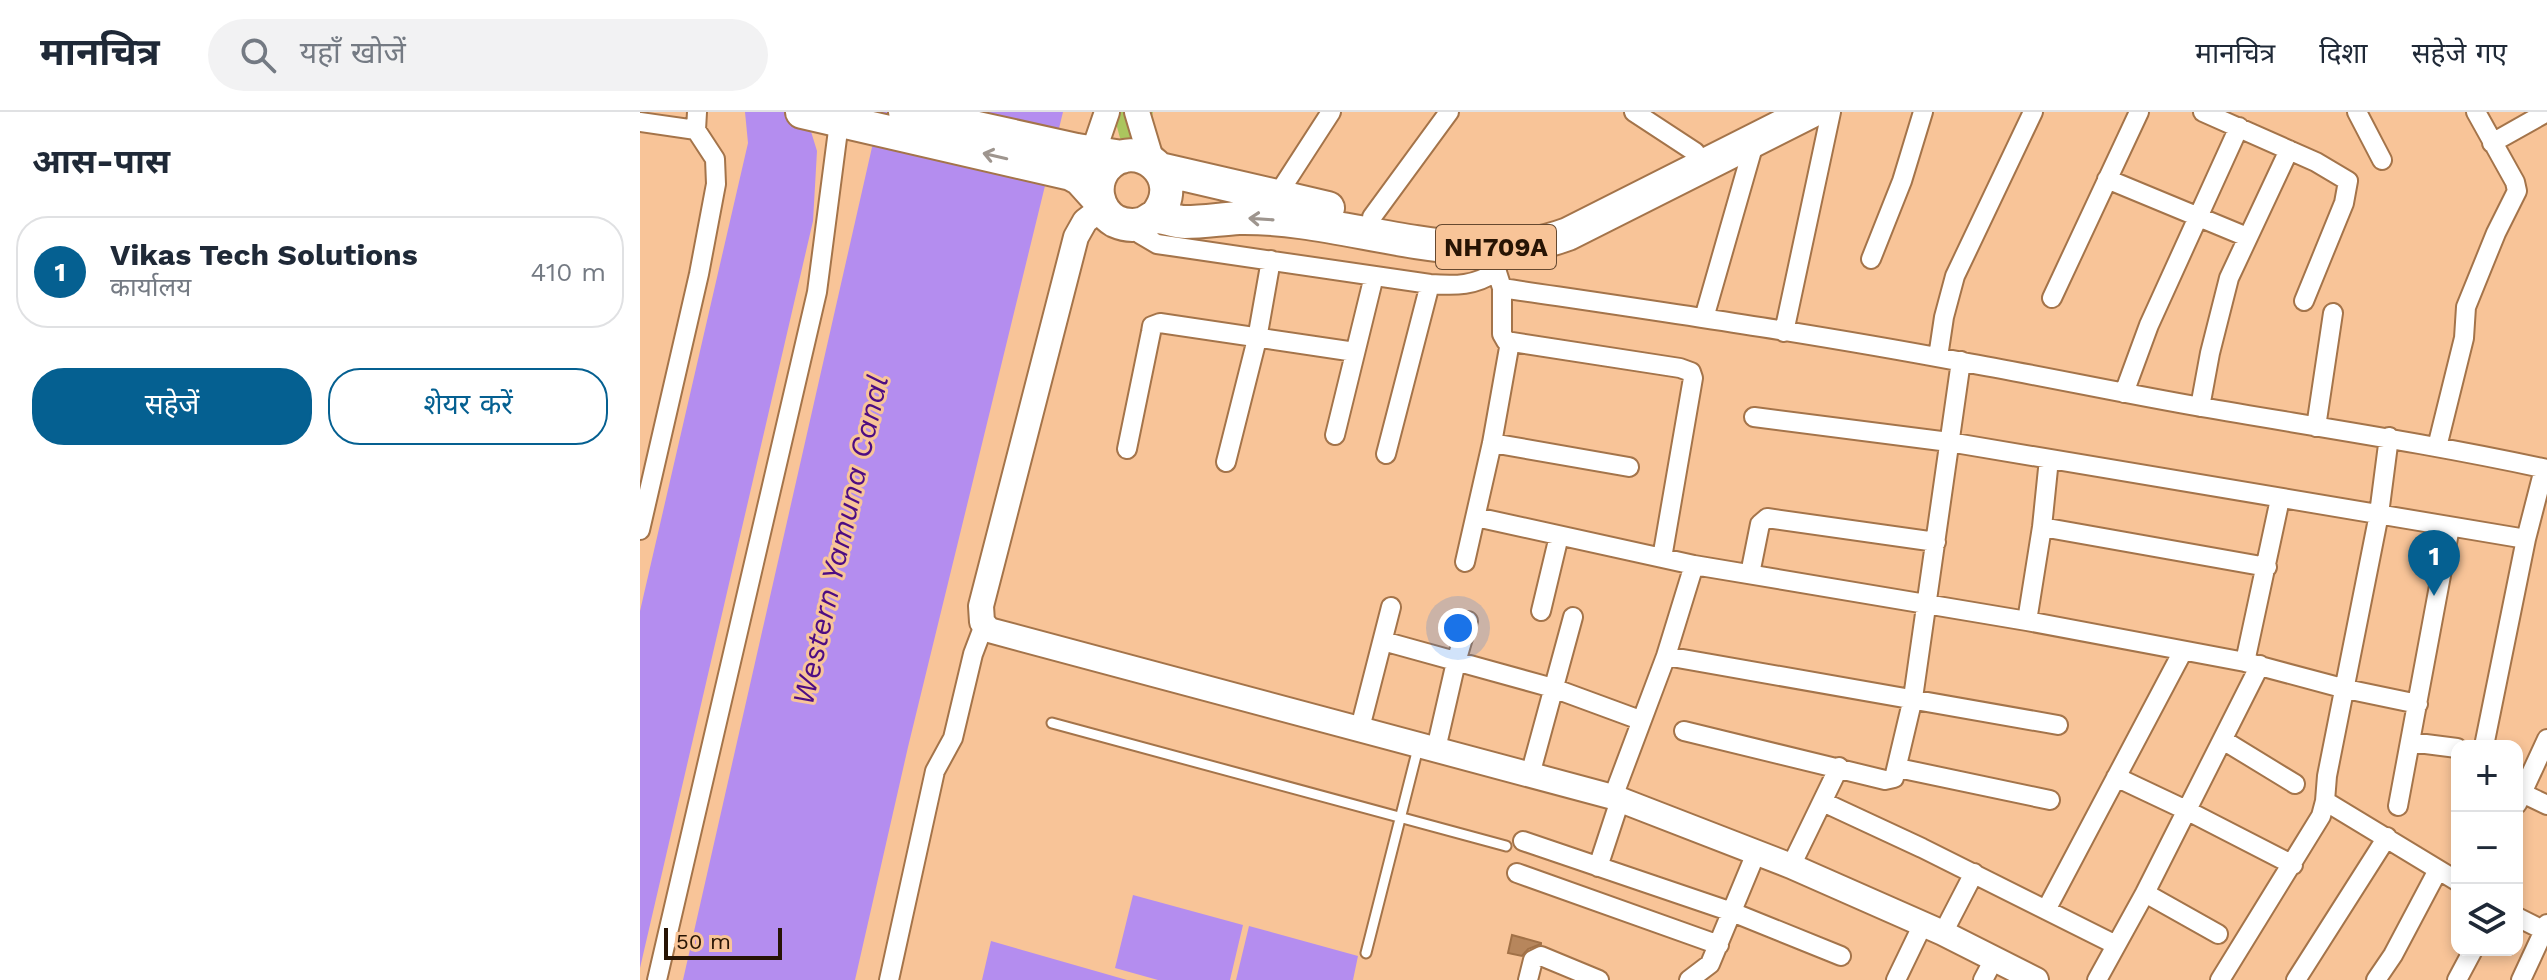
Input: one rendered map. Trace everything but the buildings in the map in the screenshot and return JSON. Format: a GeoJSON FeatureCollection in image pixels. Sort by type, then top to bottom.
{"type":"FeatureCollection","features":[{"type":"Feature","properties":{"kind":"highway","name":"NH709A"},"geometry":{"type":"LineString","coordinates":[[905,112],[1276,197],[1372,217],[1468,231],[1544,225],[1695,152],[1803,113]]}},
{"type":"Feature","properties":{"kind":"highway","name":"NH709A"},"geometry":{"type":"LineString","coordinates":[[1113,161],[1080,179],[1117,222],[1262,218],[1432,245],[1496,269],[1535,244],[1568,234],[1803,113]]}},
{"type":"Feature","properties":{"kind":"highway","name":"NH709A"},"geometry":{"type":"LineString","coordinates":[[832,117],[1113,161]]}},
{"type":"Feature","properties":{"kind":"highway"},"geometry":{"type":"LineString","coordinates":[[1100,203],[1097,188],[1105,169],[1113,161],[1167,189],[1166,199],[1146,221]]}},
{"type":"Feature","properties":{"kind":"street"},"geometry":{"type":"LineString","coordinates":[[1107,112],[1113,161]]}},
{"type":"Feature","properties":{"kind":"street"},"geometry":{"type":"LineString","coordinates":[[1113,161],[1137,112]]}},
{"type":"Feature","properties":{"kind":"street"},"geometry":{"type":"LineString","coordinates":[[1276,197],[1331,112]]}},
{"type":"Feature","properties":{"kind":"street"},"geometry":{"type":"LineString","coordinates":[[1372,217],[1449,112]]}},
{"type":"Feature","properties":{"kind":"street"},"geometry":{"type":"LineString","coordinates":[[1634,112],[1695,152]]}},
{"type":"Feature","properties":{"kind":"street"},"geometry":{"type":"LineString","coordinates":[[1871,259],[1902,181],[1923,112]]}},
{"type":"Feature","properties":{"kind":"street"},"geometry":{"type":"LineString","coordinates":[[1938,357],[1955,276],[2033,112]]}},
{"type":"Feature","properties":{"kind":"street"},"geometry":{"type":"LineString","coordinates":[[2052,298],[2139,112]]}},
{"type":"Feature","properties":{"kind":"street"},"geometry":{"type":"LineString","coordinates":[[2203,112],[2235,120],[2343,176],[2349,183],[2344,203],[2304,301]]}},
{"type":"Feature","properties":{"kind":"street"},"geometry":{"type":"LineString","coordinates":[[2357,112],[2382,160]]}},
{"type":"Feature","properties":{"kind":"street"},"geometry":{"type":"LineString","coordinates":[[2437,447],[2464,338],[2466,307],[2517,191],[2476,112]]}},
{"type":"Feature","properties":{"kind":"street"},"geometry":{"type":"LineString","coordinates":[[2492,143],[2547,112]]}},
{"type":"Feature","properties":{"kind":"street"},"geometry":{"type":"LineString","coordinates":[[1784,332],[1803,113]]}},
{"type":"Feature","properties":{"kind":"street"},"geometry":{"type":"LineString","coordinates":[[657,980],[817,292],[832,117]]}},
{"type":"Feature","properties":{"kind":"street"},"geometry":{"type":"LineString","coordinates":[[2124,393],[2149,325],[2199,217],[2235,120]]}},
{"type":"Feature","properties":{"kind":"street"},"geometry":{"type":"LineString","coordinates":[[640,122],[697,121],[715,159],[716,184],[689,319],[640,530]]}},
{"type":"Feature","properties":{"kind":"street"},"geometry":{"type":"LineString","coordinates":[[1704,318],[1755,139]]}},
{"type":"Feature","properties":{"kind":"street"},"geometry":{"type":"LineString","coordinates":[[2200,407],[2229,278],[2289,150]]}},
{"type":"Feature","properties":{"kind":"street"},"geometry":{"type":"LineString","coordinates":[[2107,179],[2247,237]]}},
{"type":"Feature","properties":{"kind":"street"},"geometry":{"type":"LineString","coordinates":[[1100,203],[1076,237],[981,606],[984,625],[999,633],[1616,799],[1791,866],[1933,928],[1989,970],[2036,980]]}},
{"type":"Feature","properties":{"kind":"street"},"geometry":{"type":"LineString","coordinates":[[1146,221],[1140,234],[1157,244],[1430,284],[1461,286],[1474,283],[1496,269],[1704,318],[1961,361],[2200,407],[2389,437],[2545,469],[2526,539],[2485,740]]}},
{"type":"Feature","properties":{"kind":"street"},"geometry":{"type":"LineString","coordinates":[[1226,462],[1257,339],[1271,260]]}},
{"type":"Feature","properties":{"kind":"street"},"geometry":{"type":"LineString","coordinates":[[1496,269],[1502,334],[1510,342],[1691,372],[1693,378],[1662,558]]}},
{"type":"Feature","properties":{"kind":"street"},"geometry":{"type":"LineString","coordinates":[[1335,435],[1374,276]]}},
{"type":"Feature","properties":{"kind":"street"},"geometry":{"type":"LineString","coordinates":[[1386,454],[1430,284]]}},
{"type":"Feature","properties":{"kind":"street"},"geometry":{"type":"LineString","coordinates":[[2316,427],[2333,313]]}},
{"type":"Feature","properties":{"kind":"street"},"geometry":{"type":"LineString","coordinates":[[1127,449],[1152,326],[1160,323],[1355,352]]}},
{"type":"Feature","properties":{"kind":"street"},"geometry":{"type":"LineString","coordinates":[[1465,562],[1492,443],[1510,342]]}},
{"type":"Feature","properties":{"kind":"street"},"geometry":{"type":"LineString","coordinates":[[1684,731],[1892,780],[1898,768],[1913,698],[1961,361]]}},
{"type":"Feature","properties":{"kind":"street"},"geometry":{"type":"LineString","coordinates":[[1754,417],[1949,442],[2526,539]]}},
{"type":"Feature","properties":{"kind":"street"},"geometry":{"type":"LineString","coordinates":[[2220,980],[2321,816],[2379,514],[2389,437]]}},
{"type":"Feature","properties":{"kind":"street"},"geometry":{"type":"LineString","coordinates":[[1492,443],[1629,467]]}},
{"type":"Feature","properties":{"kind":"street"},"geometry":{"type":"LineString","coordinates":[[2027,621],[2049,459]]}},
{"type":"Feature","properties":{"kind":"street"},"geometry":{"type":"LineString","coordinates":[[2097,980],[2223,740],[2252,664],[2280,499]]}},
{"type":"Feature","properties":{"kind":"street"},"geometry":{"type":"LineString","coordinates":[[1476,517],[1694,565],[2027,621],[2252,664],[2418,704]]}},
{"type":"Feature","properties":{"kind":"street"},"geometry":{"type":"LineString","coordinates":[[1750,574],[1760,524],[1767,518],[1936,542]]}},
{"type":"Feature","properties":{"kind":"street"},"geometry":{"type":"LineString","coordinates":[[2042,527],[2267,567]]}},
{"type":"Feature","properties":{"kind":"street"},"geometry":{"type":"LineString","coordinates":[[2398,806],[2450,527]]}},
{"type":"Feature","properties":{"kind":"street"},"geometry":{"type":"LineString","coordinates":[[1541,611],[1559,536]]}},
{"type":"Feature","properties":{"kind":"street"},"geometry":{"type":"LineString","coordinates":[[1598,867],[1640,720],[1666,656],[1694,565]]}},
{"type":"Feature","properties":{"kind":"street"},"geometry":{"type":"LineString","coordinates":[[1360,728],[1391,607]]}},
{"type":"Feature","properties":{"kind":"street"},"geometry":{"type":"LineString","coordinates":[[1530,775],[1573,617]]}},
{"type":"Feature","properties":{"kind":"street"},"geometry":{"type":"LineString","coordinates":[[1427,746],[1468,621]]}},
{"type":"Feature","properties":{"kind":"street"},"geometry":{"type":"LineString","coordinates":[[889,980],[935,771],[953,738],[973,654],[984,625]]}},
{"type":"Feature","properties":{"kind":"street"},"geometry":{"type":"LineString","coordinates":[[1383,641],[1553,688],[1640,720]]}},
{"type":"Feature","properties":{"kind":"street"},"geometry":{"type":"LineString","coordinates":[[2046,910],[2183,651]]}},
{"type":"Feature","properties":{"kind":"street"},"geometry":{"type":"LineString","coordinates":[[1666,656],[2058,725]]}},
{"type":"Feature","properties":{"kind":"street"},"geometry":{"type":"LineString","coordinates":[[2523,790],[2547,739]]}},
{"type":"Feature","properties":{"kind":"street"},"geometry":{"type":"LineString","coordinates":[[2223,740],[2295,784]]}},
{"type":"Feature","properties":{"kind":"street"},"geometry":{"type":"LineString","coordinates":[[2410,742],[2451,747]]}},
{"type":"Feature","properties":{"kind":"street"},"geometry":{"type":"LineString","coordinates":[[1791,866],[1839,767]]}},
{"type":"Feature","properties":{"kind":"street"},"geometry":{"type":"LineString","coordinates":[[1898,768],[2050,800]]}},
{"type":"Feature","properties":{"kind":"street"},"geometry":{"type":"LineString","coordinates":[[2116,777],[2293,865]]}},
{"type":"Feature","properties":{"kind":"street"},"geometry":{"type":"LineString","coordinates":[[2523,800],[2547,805]]}},
{"type":"Feature","properties":{"kind":"street"},"geometry":{"type":"LineString","coordinates":[[2325,801],[2451,878]]}},
{"type":"Feature","properties":{"kind":"street"},"geometry":{"type":"LineString","coordinates":[[1823,802],[1974,873],[2116,945]]}},
{"type":"Feature","properties":{"kind":"street"},"geometry":{"type":"LineString","coordinates":[[2296,980],[2387,837]]}},
{"type":"Feature","properties":{"kind":"street"},"geometry":{"type":"LineString","coordinates":[[1514,844],[1598,867],[1732,912],[1841,956]]}},
{"type":"Feature","properties":{"kind":"street"},"geometry":{"type":"LineString","coordinates":[[1695,979],[1710,964],[1756,853]]}},
{"type":"Feature","properties":{"kind":"street"},"geometry":{"type":"LineString","coordinates":[[2376,980],[2393,955],[2438,870]]}},
{"type":"Feature","properties":{"kind":"street"},"geometry":{"type":"LineString","coordinates":[[1517,873],[1719,945]]}},
{"type":"Feature","properties":{"kind":"street"},"geometry":{"type":"LineString","coordinates":[[1896,980],[1974,873]]}},
{"type":"Feature","properties":{"kind":"street"},"geometry":{"type":"LineString","coordinates":[[2145,893],[2218,934]]}},
{"type":"Feature","properties":{"kind":"street"},"geometry":{"type":"LineString","coordinates":[[2521,980],[2546,929],[2523,919]]}},
{"type":"Feature","properties":{"kind":"street"},"geometry":{"type":"LineString","coordinates":[[1528,980],[1533,960],[1541,956],[1599,980]]}},
{"type":"Feature","properties":{"kind":"street"},"geometry":{"type":"LineString","coordinates":[[2457,980],[2470,956]]}},
{"type":"Feature","properties":{"kind":"lane"},"geometry":{"type":"LineString","coordinates":[[1052,723],[1401,818],[1514,844]]}},
{"type":"Feature","properties":{"kind":"lane"},"geometry":{"type":"LineString","coordinates":[[1366,953],[1401,818],[1427,746]]}},
{"type":"Feature","properties":{"kind":"green space"},"geometry":{"type":"Polygon","coordinates":[[[1113,112],[1153,112],[1144,153],[1120,138],[1113,112]]]}},
{"type":"Feature","properties":{"kind":"water"},"geometry":{"type":"Polygon","coordinates":[[[745,112],[805,112],[817,151],[813,221],[640,968],[640,611],[748,143],[745,112]]]}},
{"type":"Feature","properties":{"kind":"water","name":"Western Yamuna Canal"},"geometry":{"type":"Polygon","coordinates":[[[880,112],[1063,112],[908,747],[855,980],[683,980],[880,112]]]}},
{"type":"Feature","properties":{"kind":"water"},"geometry":{"type":"Polygon","coordinates":[[[1133,895],[1243,925],[1230,980],[1158,980],[1115,968],[1133,895]]]}},
{"type":"Feature","properties":{"kind":"water"},"geometry":{"type":"Polygon","coordinates":[[[1249,926],[1358,956],[1353,980],[1236,980],[1249,926]]]}},
{"type":"Feature","properties":{"kind":"water"},"geometry":{"type":"Polygon","coordinates":[[[991,941],[1127,980],[982,980],[991,941]]]}},
{"type":"Feature","properties":{"kind":"place","name":"Vikas Tech Solutions"},"geometry":{"type":"Point","coordinates":[2434,596]}}]}
